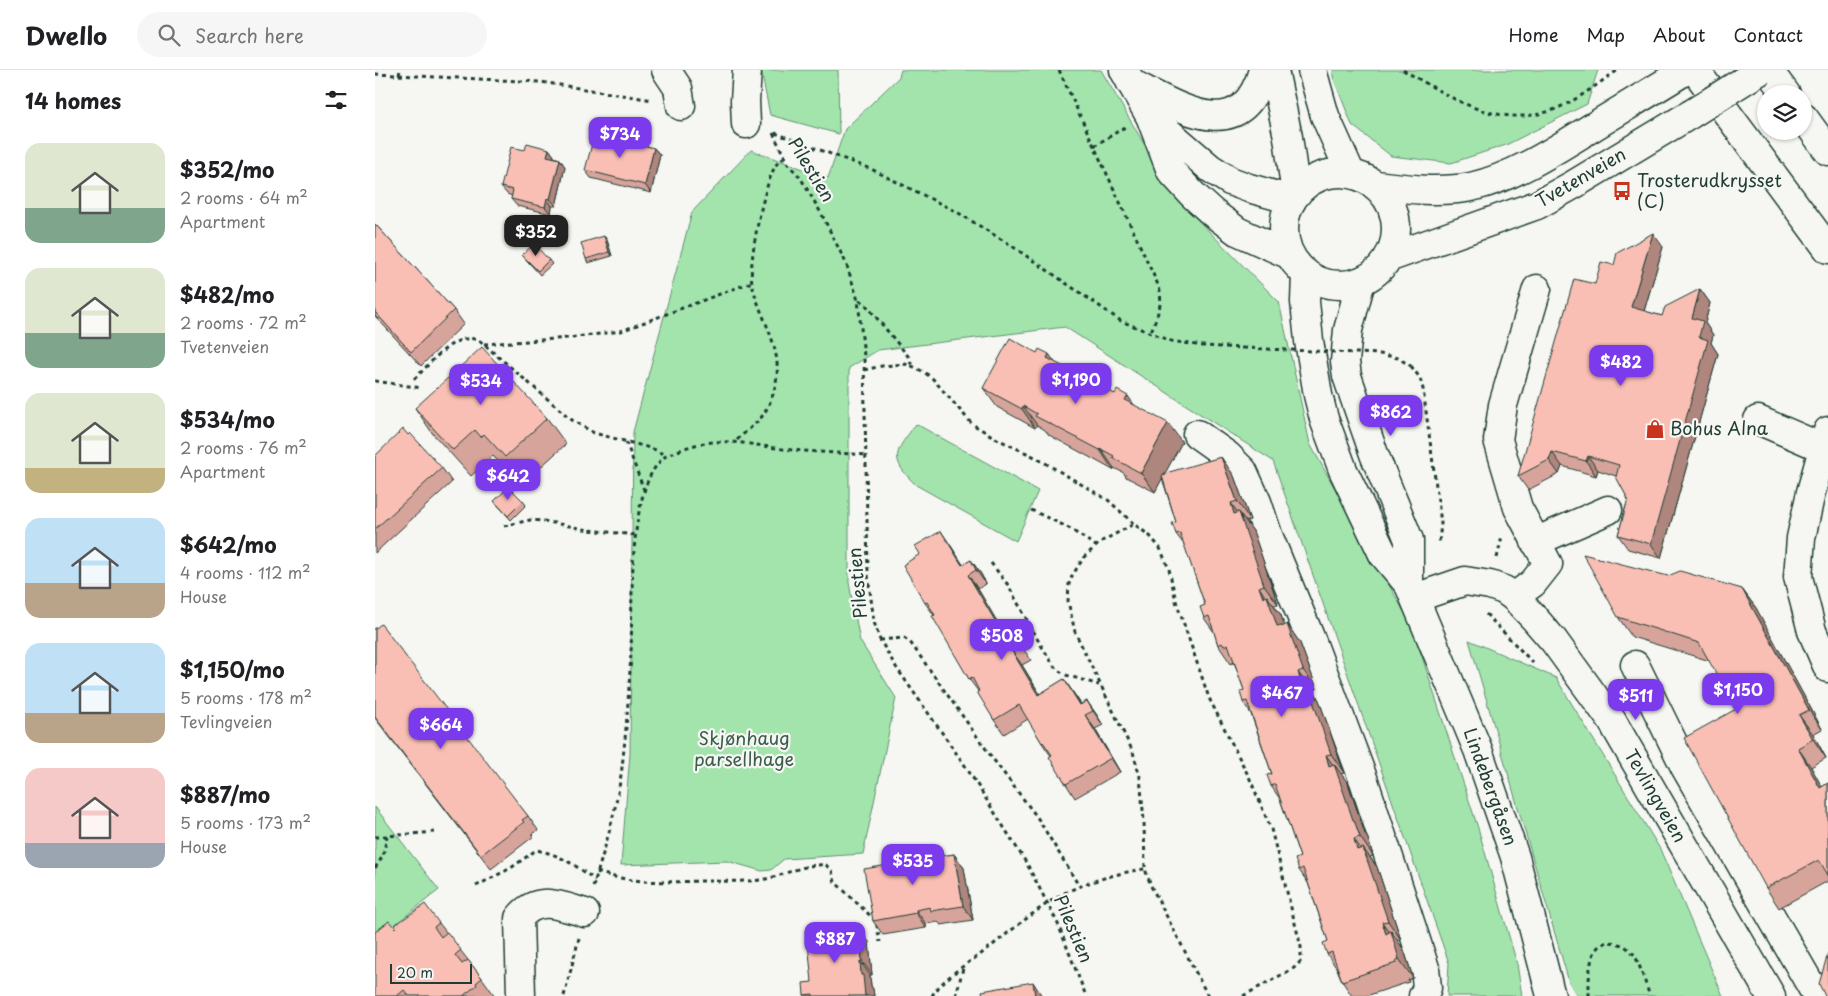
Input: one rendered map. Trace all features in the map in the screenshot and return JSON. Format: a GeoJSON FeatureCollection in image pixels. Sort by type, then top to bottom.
{"type":"FeatureCollection","features":[{"type":"Feature","properties":{"kind":"main road"},"geometry":{"type":"LineString","coordinates":[[666,70],[679,88],[681,106]]}},
{"type":"Feature","properties":{"kind":"main road"},"geometry":{"type":"LineString","coordinates":[[746,124],[747,70]]}},
{"type":"Feature","properties":{"kind":"main road"},"geometry":{"type":"LineString","coordinates":[[1695,70],[1828,249]]}},
{"type":"Feature","properties":{"kind":"main road","name":"Tvetenveien"},"geometry":{"type":"LineString","coordinates":[[1388,258],[1537,204],[1573,185],[1761,70]]}},
{"type":"Feature","properties":{"kind":"main road"},"geometry":{"type":"LineString","coordinates":[[1768,70],[1779,85]]}},
{"type":"Feature","properties":{"kind":"main road"},"geometry":{"type":"LineString","coordinates":[[1128,76],[1186,110],[1205,116],[1215,116],[1225,115],[1242,108],[1253,97],[1268,72]]}},
{"type":"Feature","properties":{"kind":"main road"},"geometry":{"type":"LineString","coordinates":[[1268,72],[1288,137],[1294,197]]}},
{"type":"Feature","properties":{"kind":"main road"},"geometry":{"type":"LineString","coordinates":[[1312,73],[1325,116],[1351,174]]}},
{"type":"Feature","properties":{"kind":"main road","name":"Tvetenveien"},"geometry":{"type":"LineString","coordinates":[[1128,76],[1139,121],[1171,171],[1213,213],[1237,231],[1298,264],[1314,279],[1333,285],[1351,284],[1361,281],[1376,272],[1388,258],[1394,246],[1396,233],[1395,219],[1388,201],[1376,185]]}},
{"type":"Feature","properties":{"kind":"main road"},"geometry":{"type":"LineString","coordinates":[[1298,264],[1285,237],[1285,218],[1294,197],[1307,184],[1321,176],[1336,173],[1351,174],[1364,178],[1376,185],[1409,189],[1440,190],[1470,187],[1500,178],[1561,147],[1676,76]]}},
{"type":"Feature","properties":{"kind":"main road","name":"Tvetenveien"},"geometry":{"type":"LineString","coordinates":[[1139,121],[1230,181],[1249,188],[1294,197]]}},
{"type":"Feature","properties":{"kind":"main road"},"geometry":{"type":"LineString","coordinates":[[1812,129],[1828,151]]}},
{"type":"Feature","properties":{"kind":"main road","name":"Lindebergåsen"},"geometry":{"type":"LineString","coordinates":[[1298,264],[1305,302],[1309,341],[1324,418],[1343,470],[1383,554],[1412,592],[1477,750],[1515,856],[1551,996]]}},
{"type":"Feature","properties":{"kind":"main road","name":"Lindebergåsen"},"geometry":{"type":"LineString","coordinates":[[1361,281],[1348,330],[1345,362],[1347,376],[1374,454],[1409,540],[1412,592]]}},
{"type":"Feature","properties":{"kind":"main road"},"geometry":{"type":"LineString","coordinates":[[1514,597],[1533,582],[1548,564],[1517,508],[1498,440],[1503,405],[1537,289]]}},
{"type":"Feature","properties":{"kind":"main road"},"geometry":{"type":"LineString","coordinates":[[1758,420],[1826,439],[1811,492],[1801,538],[1798,577],[1818,616],[1812,631],[1828,668]]}},
{"type":"Feature","properties":{"kind":"main road"},"geometry":{"type":"LineString","coordinates":[[1197,434],[1229,456],[1243,471],[1257,502],[1367,790],[1425,968],[1427,988],[1423,996]]}},
{"type":"Feature","properties":{"kind":"main road"},"geometry":{"type":"LineString","coordinates":[[1535,542],[1608,510]]}},
{"type":"Feature","properties":{"kind":"main road","name":"Tevlingveien"},"geometry":{"type":"LineString","coordinates":[[1412,592],[1465,581],[1490,585],[1504,590],[1514,597],[1554,641],[1612,721],[1771,996]]}},
{"type":"Feature","properties":{"kind":"main road"},"geometry":{"type":"LineString","coordinates":[[1635,665],[1685,767],[1817,996]]}},
{"type":"Feature","properties":{"kind":"main road"},"geometry":{"type":"LineString","coordinates":[[521,996],[519,918],[533,905],[553,903],[585,913]]}},
{"type":"Feature","properties":{"kind":"path"},"geometry":{"type":"LineString","coordinates":[[399,75],[400,70]]}},
{"type":"Feature","properties":{"kind":"path"},"geometry":{"type":"LineString","coordinates":[[1059,70],[1162,295],[1161,304],[1151,332],[1171,341],[1184,343],[1243,348],[1380,354],[1398,358],[1411,366],[1420,378],[1423,389],[1433,451],[1441,523],[1438,546]]}},
{"type":"Feature","properties":{"kind":"path"},"geometry":{"type":"LineString","coordinates":[[1403,70],[1466,106],[1490,113],[1513,116],[1531,115],[1553,110],[1575,99],[1618,70]]}},
{"type":"Feature","properties":{"kind":"path"},"geometry":{"type":"LineString","coordinates":[[375,74],[541,82],[681,106]]}},
{"type":"Feature","properties":{"kind":"path"},"geometry":{"type":"LineString","coordinates":[[1093,146],[1139,121]]}},
{"type":"Feature","properties":{"kind":"path","name":"Pilestien"},"geometry":{"type":"LineString","coordinates":[[1086,996],[1058,924],[1027,864],[967,767],[896,667],[880,640],[874,622],[868,575],[864,370],[859,300],[845,263],[821,213],[800,176],[788,164],[773,133],[871,169],[927,196],[957,212],[1011,246],[1121,321],[1151,332]]}},
{"type":"Feature","properties":{"kind":"path"},"geometry":{"type":"LineString","coordinates":[[737,441],[747,429],[759,420],[766,409],[772,397],[777,371],[774,343],[752,282],[752,254],[761,209],[776,163],[785,158]]}},
{"type":"Feature","properties":{"kind":"path"},"geometry":{"type":"LineString","coordinates":[[483,344],[621,332],[752,282]]}},
{"type":"Feature","properties":{"kind":"path"},"geometry":{"type":"LineString","coordinates":[[859,300],[866,305],[908,356],[912,366]]}},
{"type":"Feature","properties":{"kind":"path"},"geometry":{"type":"LineString","coordinates":[[414,379],[458,339],[473,338],[483,344],[572,420],[594,433],[656,450],[666,456]]}},
{"type":"Feature","properties":{"kind":"path"},"geometry":{"type":"LineString","coordinates":[[864,370],[905,364],[933,378],[972,424],[999,440],[1035,457],[1108,500],[1134,524],[1151,536],[1161,548],[1176,601],[1209,698],[1250,779],[1271,829],[1301,947],[1301,961],[1294,968],[1243,996]]}},
{"type":"Feature","properties":{"kind":"path"},"geometry":{"type":"LineString","coordinates":[[375,381],[422,388]]}},
{"type":"Feature","properties":{"kind":"path"},"geometry":{"type":"LineString","coordinates":[[564,996],[611,820],[623,760],[631,652],[636,535],[645,490],[657,465],[666,456],[707,442],[737,441],[784,449],[866,455]]}},
{"type":"Feature","properties":{"kind":"path"},"geometry":{"type":"LineString","coordinates":[[625,442],[645,490]]}},
{"type":"Feature","properties":{"kind":"path"},"geometry":{"type":"LineString","coordinates":[[1031,510],[1067,527],[1096,546]]}},
{"type":"Feature","properties":{"kind":"path"},"geometry":{"type":"LineString","coordinates":[[504,526],[530,520],[589,530],[636,535]]}},
{"type":"Feature","properties":{"kind":"path"},"geometry":{"type":"LineString","coordinates":[[1134,524],[1101,541],[1084,558],[1069,584],[1069,601],[1075,632],[1133,752],[1140,777],[1144,821],[1145,869],[1151,886],[1208,996]]}},
{"type":"Feature","properties":{"kind":"path"},"geometry":{"type":"LineString","coordinates":[[991,563],[1007,586],[1056,669],[1066,675],[1100,685]]}},
{"type":"Feature","properties":{"kind":"path"},"geometry":{"type":"LineString","coordinates":[[1482,610],[1540,671]]}},
{"type":"Feature","properties":{"kind":"path"},"geometry":{"type":"LineString","coordinates":[[880,640],[904,638],[910,642],[993,759],[1037,817],[1079,886]]}},
{"type":"Feature","properties":{"kind":"path"},"geometry":{"type":"LineString","coordinates":[[375,837],[435,832]]}},
{"type":"Feature","properties":{"kind":"path"},"geometry":{"type":"LineString","coordinates":[[375,868],[383,856],[387,836]]}},
{"type":"Feature","properties":{"kind":"path"},"geometry":{"type":"LineString","coordinates":[[476,886],[511,868],[536,850],[552,854],[575,865],[595,880]]}},
{"type":"Feature","properties":{"kind":"path"},"geometry":{"type":"LineString","coordinates":[[597,872],[621,880],[642,882],[737,881],[766,879],[811,865],[826,865],[832,870],[835,882],[876,921],[880,942]]}},
{"type":"Feature","properties":{"kind":"path"},"geometry":{"type":"LineString","coordinates":[[932,996],[935,990],[963,967],[1047,903],[1079,886],[1130,870],[1145,869]]}},
{"type":"Feature","properties":{"kind":"path"},"geometry":{"type":"LineString","coordinates":[[1589,996],[1592,958],[1601,945],[1607,942],[1614,942],[1629,949],[1635,956],[1650,996]]}},
{"type":"Feature","properties":{"kind":"path"},"geometry":{"type":"LineString","coordinates":[[956,996],[963,967]]}},
{"type":"Feature","properties":{"kind":"green space"},"geometry":{"type":"Polygon","coordinates":[[[761,70],[838,70],[839,134],[770,115],[761,70]]]}},
{"type":"Feature","properties":{"kind":"green space","name":"Skjønhaug parsellhage"},"geometry":{"type":"Polygon","coordinates":[[[901,70],[1101,70],[1175,197],[1279,302],[1310,444],[1412,626],[1478,828],[1517,964],[1522,996],[1447,996],[1449,963],[1273,461],[1065,327],[878,350],[849,368],[849,583],[860,641],[896,698],[863,854],[784,859],[771,870],[762,871],[727,861],[621,865],[630,754],[633,432],[692,212],[751,150],[828,178],[845,129],[899,77],[901,70]]]}},
{"type":"Feature","properties":{"kind":"green space"},"geometry":{"type":"Polygon","coordinates":[[[1333,70],[1598,70],[1587,104],[1506,145],[1451,163],[1391,156],[1352,125],[1333,77],[1333,70]]]}},
{"type":"Feature","properties":{"kind":"green space"},"geometry":{"type":"Polygon","coordinates":[[[916,424],[1038,491],[1016,541],[916,485],[907,476],[898,461],[899,448],[916,424]]]}},
{"type":"Feature","properties":{"kind":"green space"},"geometry":{"type":"Polygon","coordinates":[[[1469,640],[1556,678],[1660,849],[1723,996],[1577,996],[1569,982],[1469,640]]]}},
{"type":"Feature","properties":{"kind":"green space"},"geometry":{"type":"Polygon","coordinates":[[[375,807],[439,890],[375,940],[375,807]]]}},
{"type":"Feature","properties":{"kind":"building"},"geometry":{"type":"Polygon","coordinates":[[[595,133],[654,148],[645,185],[585,170],[595,133]]]}},
{"type":"Feature","properties":{"kind":"building"},"geometry":{"type":"Polygon","coordinates":[[[527,143],[549,149],[547,156],[560,159],[550,199],[547,198],[545,207],[511,199],[513,190],[501,187],[511,147],[525,150],[527,143]]]}},
{"type":"Feature","properties":{"kind":"building"},"geometry":{"type":"Polygon","coordinates":[[[375,224],[454,310],[411,352],[375,312],[375,224]]]}},
{"type":"Feature","properties":{"kind":"building"},"geometry":{"type":"Polygon","coordinates":[[[1653,233],[1631,307],[1662,316],[1665,307],[1700,289],[1692,318],[1703,321],[1699,337],[1708,340],[1651,544],[1618,535],[1628,499],[1616,477],[1619,465],[1588,456],[1586,461],[1552,452],[1549,460],[1518,476],[1574,279],[1595,284],[1601,262],[1614,265],[1617,253],[1653,233]]]}},
{"type":"Feature","properties":{"kind":"building"},"geometry":{"type":"Polygon","coordinates":[[[604,236],[609,252],[586,259],[581,243],[604,236]]]}},
{"type":"Feature","properties":{"kind":"building"},"geometry":{"type":"Polygon","coordinates":[[[534,244],[549,260],[538,271],[522,255],[534,244]]]}},
{"type":"Feature","properties":{"kind":"building"},"geometry":{"type":"Polygon","coordinates":[[[1010,338],[1037,353],[1039,349],[1049,354],[1047,358],[1115,394],[1117,390],[1128,396],[1125,400],[1168,423],[1141,473],[1113,458],[1114,456],[1101,449],[1035,416],[1037,414],[1023,406],[1022,409],[983,388],[1010,338]]]}},
{"type":"Feature","properties":{"kind":"building"},"geometry":{"type":"Polygon","coordinates":[[[482,347],[547,418],[505,457],[484,434],[481,437],[475,430],[453,450],[415,408],[482,347]]]}},
{"type":"Feature","properties":{"kind":"building"},"geometry":{"type":"Polygon","coordinates":[[[403,429],[408,435],[410,433],[442,468],[375,529],[375,456],[403,429]]]}},
{"type":"Feature","properties":{"kind":"building"},"geometry":{"type":"Polygon","coordinates":[[[1221,457],[1237,501],[1231,503],[1234,514],[1239,512],[1264,585],[1259,587],[1263,598],[1267,596],[1277,626],[1281,625],[1282,627],[1287,624],[1303,670],[1298,672],[1301,682],[1306,681],[1331,754],[1326,755],[1329,766],[1334,764],[1360,837],[1354,839],[1357,850],[1363,848],[1388,921],[1382,922],[1386,934],[1391,931],[1399,959],[1395,961],[1396,963],[1342,981],[1332,952],[1327,954],[1323,943],[1328,941],[1303,868],[1299,870],[1295,859],[1300,857],[1275,784],[1271,786],[1267,775],[1272,774],[1247,701],[1243,702],[1240,692],[1244,690],[1228,644],[1224,646],[1222,643],[1218,645],[1209,616],[1204,618],[1200,607],[1205,605],[1180,533],[1176,534],[1172,523],[1176,522],[1162,476],[1166,475],[1166,473],[1221,457]]]}},
{"type":"Feature","properties":{"kind":"building"},"geometry":{"type":"Polygon","coordinates":[[[509,487],[523,501],[508,516],[494,501],[509,487]]]}},
{"type":"Feature","properties":{"kind":"building"},"geometry":{"type":"Polygon","coordinates":[[[941,531],[962,565],[971,560],[976,570],[968,575],[1007,641],[1015,637],[1021,646],[1012,651],[1038,695],[1064,679],[1080,705],[1087,701],[1093,711],[1085,715],[1111,758],[1066,784],[1049,757],[1052,755],[1042,743],[1019,705],[994,720],[977,692],[979,691],[972,677],[969,679],[932,616],[935,615],[927,602],[925,603],[903,565],[920,554],[915,546],[941,531]]]}},
{"type":"Feature","properties":{"kind":"building"},"geometry":{"type":"Polygon","coordinates":[[[1583,554],[1668,576],[1680,571],[1742,589],[1809,710],[1799,715],[1813,739],[1798,748],[1820,788],[1828,783],[1828,875],[1819,860],[1766,888],[1684,738],[1736,709],[1699,643],[1618,617],[1583,554]]]}},
{"type":"Feature","properties":{"kind":"building"},"geometry":{"type":"Polygon","coordinates":[[[381,624],[528,816],[522,820],[524,822],[481,855],[375,717],[375,628],[381,624]]]}},
{"type":"Feature","properties":{"kind":"building"},"geometry":{"type":"Polygon","coordinates":[[[904,853],[906,862],[954,854],[963,906],[931,911],[930,907],[916,910],[916,913],[873,921],[864,869],[894,864],[892,855],[904,853]]]}},
{"type":"Feature","properties":{"kind":"building"},"geometry":{"type":"Polygon","coordinates":[[[425,904],[439,923],[434,927],[441,937],[447,932],[461,950],[455,955],[462,964],[468,960],[482,978],[476,983],[477,985],[463,996],[409,996],[404,990],[397,996],[375,996],[375,932],[389,921],[395,928],[395,925],[425,904]]]}},
{"type":"Feature","properties":{"kind":"building"},"geometry":{"type":"Polygon","coordinates":[[[859,928],[862,961],[860,961],[861,975],[863,975],[865,996],[804,995],[803,983],[812,982],[807,933],[859,928]]]}},
{"type":"Feature","properties":{"kind":"building"},"geometry":{"type":"Polygon","coordinates":[[[1828,953],[1828,996],[1825,996],[1819,984],[1828,953]]]}},
{"type":"Feature","properties":{"kind":"building"},"geometry":{"type":"Polygon","coordinates":[[[1033,982],[1035,996],[983,996],[982,991],[1033,982]]]}},
{"type":"Feature","properties":{"kind":"place","name":"Trosterudkrysset (C)"},"geometry":{"type":"Point","coordinates":[1622,191]}},
{"type":"Feature","properties":{"kind":"place","name":"Bohus Alna"},"geometry":{"type":"Point","coordinates":[1655,429]}}]}
